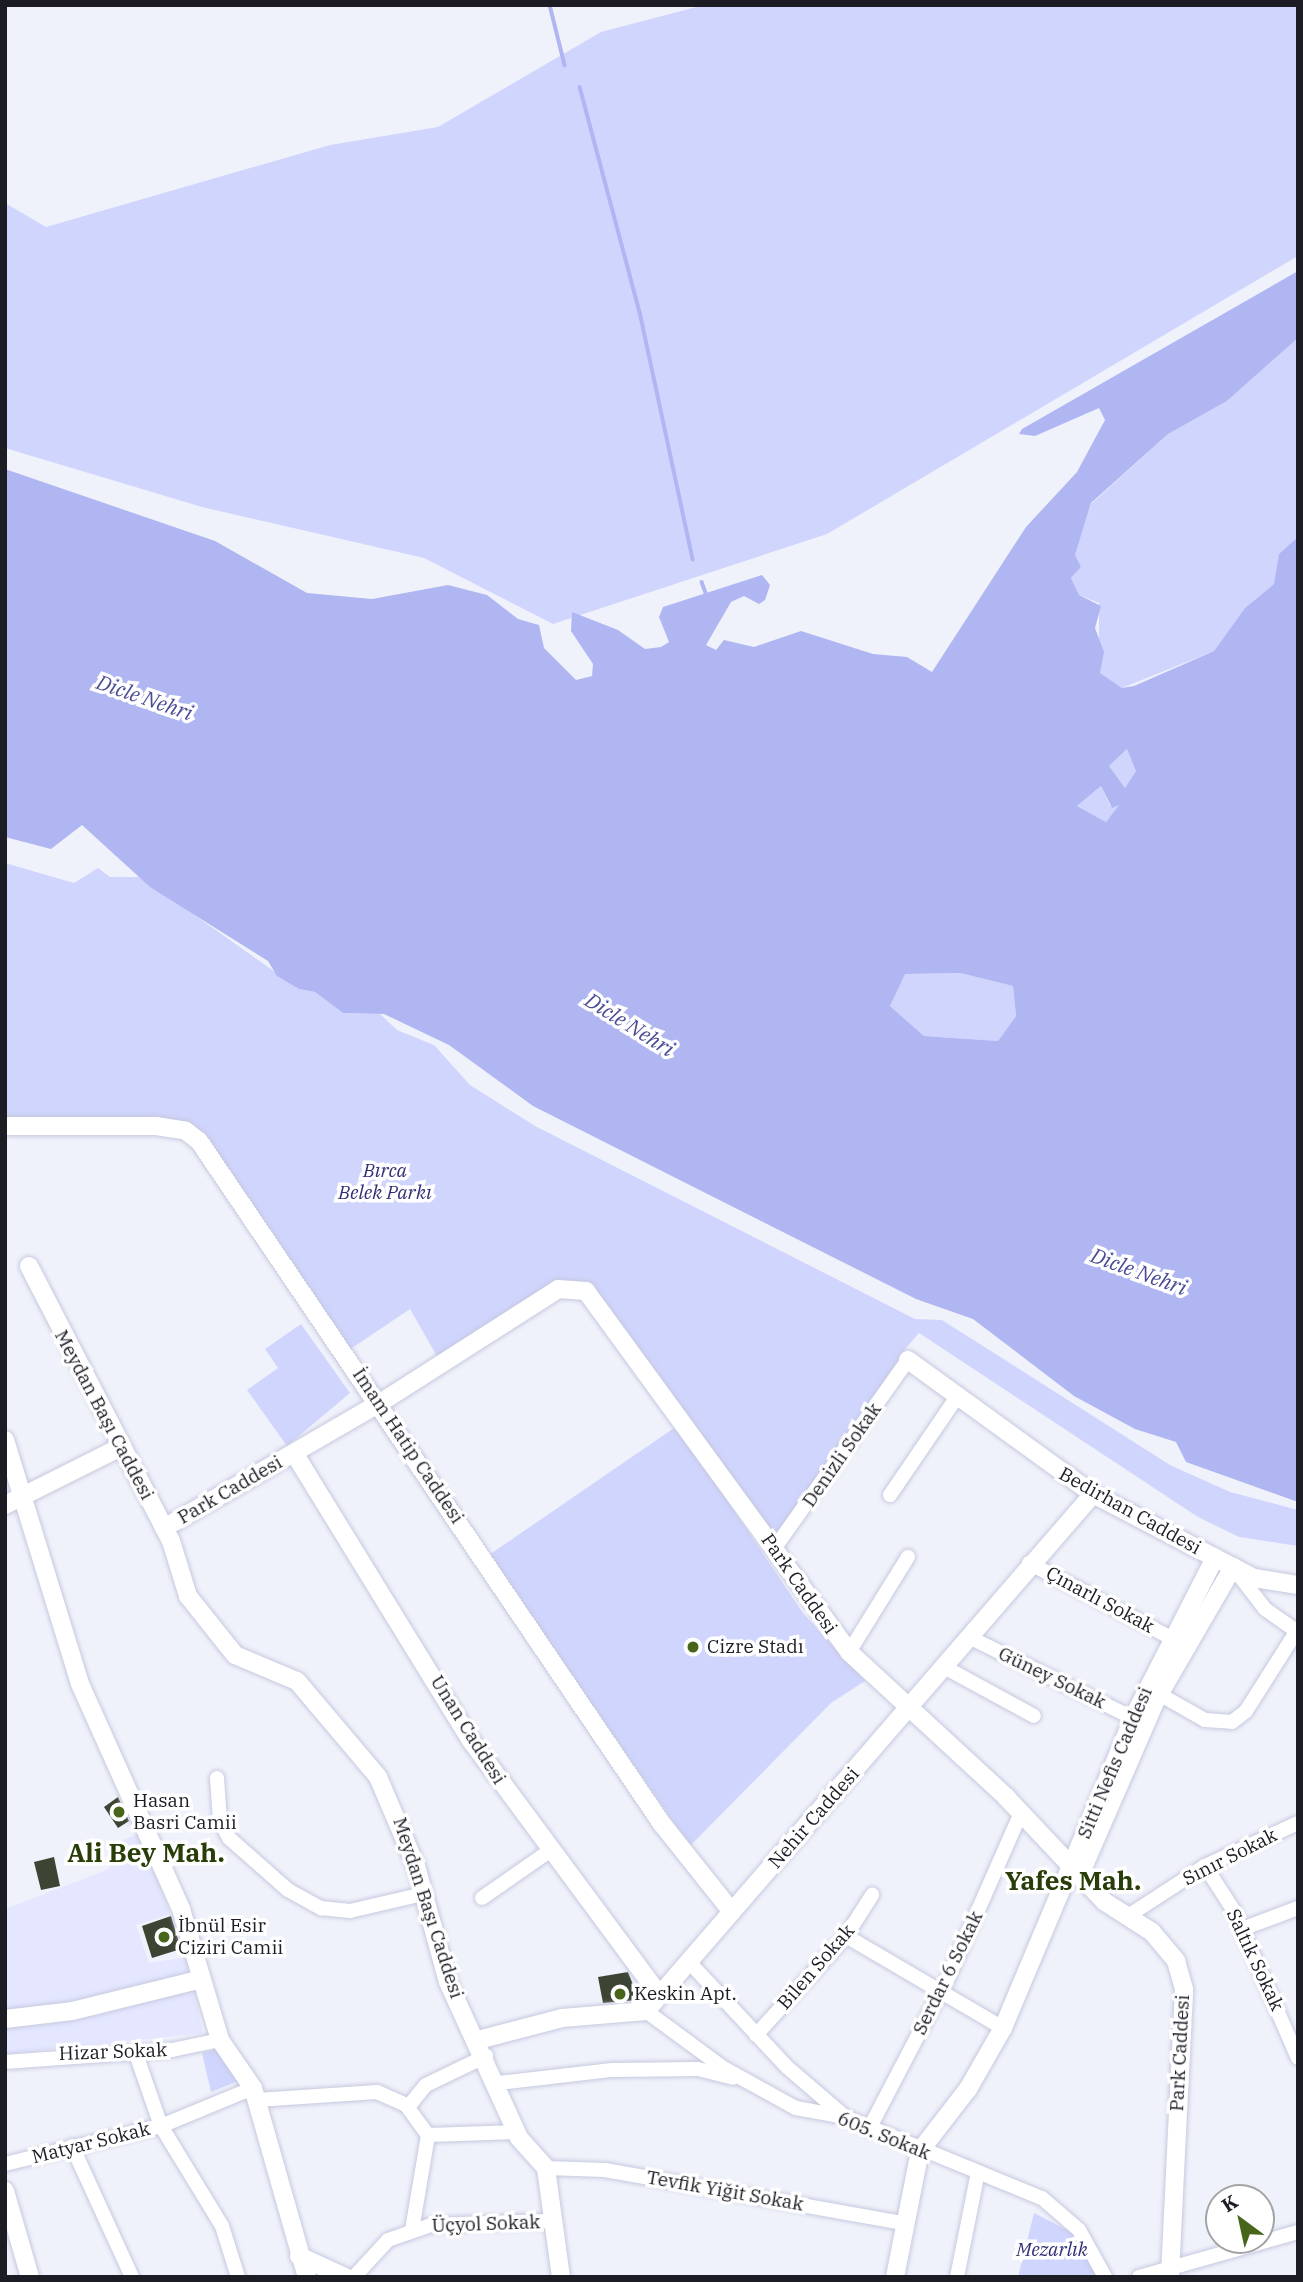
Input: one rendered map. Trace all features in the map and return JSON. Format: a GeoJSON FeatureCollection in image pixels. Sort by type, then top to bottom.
{"type":"FeatureCollection","features":[{"type":"Feature","properties":{"kind":"street","name":"İmam Hatip Caddesi"},"geometry":{"type":"LineString","coordinates":[[5,1126],[125,1124],[193,1134],[380,1403],[662,1824],[732,1912]]}},
{"type":"Feature","properties":{"kind":"street","name":"Meydan Başı Caddesi"},"geometry":{"type":"LineString","coordinates":[[29,1266],[119,1448],[164,1528],[188,1596],[205,1621],[235,1655],[297,1681],[378,1777],[400,1819],[449,1982],[499,2083],[517,2132],[545,2168],[561,2277]]}},
{"type":"Feature","properties":{"kind":"street","name":"Park Caddesi"},"geometry":{"type":"LineString","coordinates":[[164,1528],[380,1403],[558,1289],[579,1287],[649,1371],[849,1652],[1021,1813],[1074,1873],[1158,1939],[1183,1977],[1171,2272]]}},
{"type":"Feature","properties":{"kind":"street","name":"Bedirhan Caddesi"},"geometry":{"type":"LineString","coordinates":[[908,1360],[959,1394],[1093,1494],[1233,1567],[1298,1585]]}},
{"type":"Feature","properties":{"kind":"street","name":"Denizli Sokak"},"geometry":{"type":"LineString","coordinates":[[774,1549],[908,1360]]}},
{"type":"Feature","properties":{"kind":"street"},"geometry":{"type":"LineString","coordinates":[[890,1495],[959,1394]]}},
{"type":"Feature","properties":{"kind":"street"},"geometry":{"type":"LineString","coordinates":[[5,1440],[12,1502],[80,1684],[181,1909],[198,1980],[220,2040],[255,2094],[307,2277]]}},
{"type":"Feature","properties":{"kind":"street"},"geometry":{"type":"LineString","coordinates":[[12,1502],[119,1448]]}},
{"type":"Feature","properties":{"kind":"street","name":"Unan Caddesi"},"geometry":{"type":"LineString","coordinates":[[294,1453],[548,1852],[659,1994]]}},
{"type":"Feature","properties":{"kind":"street","name":"Nehir Caddesi"},"geometry":{"type":"LineString","coordinates":[[646,2011],[659,1994],[690,1964],[732,1912],[946,1668],[1029,1563],[1093,1494]]}},
{"type":"Feature","properties":{"kind":"street"},"geometry":{"type":"LineString","coordinates":[[849,1652],[908,1558]]}},
{"type":"Feature","properties":{"kind":"street","name":"Sitti Nefis Caddesi"},"geometry":{"type":"LineString","coordinates":[[895,2277],[903,2223],[920,2151],[968,2089],[1003,2028],[1074,1873],[1133,1718],[1171,1638],[1215,1559]]}},
{"type":"Feature","properties":{"kind":"street","name":"Çınarlı Sokak"},"geometry":{"type":"LineString","coordinates":[[1029,1563],[1171,1638]]}},
{"type":"Feature","properties":{"kind":"street"},"geometry":{"type":"LineString","coordinates":[[1074,1873],[1159,1694],[1233,1567],[1265,1609],[1297,1631],[1246,1711],[1232,1721],[1205,1720],[1159,1694]]}},
{"type":"Feature","properties":{"kind":"street","name":"Güney Sokak"},"geometry":{"type":"LineString","coordinates":[[971,1638],[1133,1718]]}},
{"type":"Feature","properties":{"kind":"street"},"geometry":{"type":"LineString","coordinates":[[946,1668],[1034,1716]]}},
{"type":"Feature","properties":{"kind":"street"},"geometry":{"type":"LineString","coordinates":[[217,1778],[220,1821],[229,1838],[288,1890],[321,1908],[350,1911],[423,1894]]}},
{"type":"Feature","properties":{"kind":"street","name":"Serdar 6 Sokak"},"geometry":{"type":"LineString","coordinates":[[869,2129],[940,1993],[1021,1813]]}},
{"type":"Feature","properties":{"kind":"street","name":"Sınır Sokak"},"geometry":{"type":"LineString","coordinates":[[1128,1916],[1205,1866],[1298,1823]]}},
{"type":"Feature","properties":{"kind":"street"},"geometry":{"type":"LineString","coordinates":[[482,1898],[548,1852]]}},
{"type":"Feature","properties":{"kind":"street","name":"Saltık Sokak"},"geometry":{"type":"LineString","coordinates":[[1205,1866],[1242,1928],[1298,2058]]}},
{"type":"Feature","properties":{"kind":"street","name":"Bilen Sokak"},"geometry":{"type":"LineString","coordinates":[[756,2035],[846,1936],[872,1895]]}},
{"type":"Feature","properties":{"kind":"street"},"geometry":{"type":"LineString","coordinates":[[1242,1928],[1298,1908]]}},
{"type":"Feature","properties":{"kind":"street"},"geometry":{"type":"LineString","coordinates":[[846,1936],[1003,2028]]}},
{"type":"Feature","properties":{"kind":"street"},"geometry":{"type":"LineString","coordinates":[[690,1964],[756,2035],[845,2117]]}},
{"type":"Feature","properties":{"kind":"street"},"geometry":{"type":"LineString","coordinates":[[5,2018],[72,2011],[198,1980]]}},
{"type":"Feature","properties":{"kind":"street"},"geometry":{"type":"LineString","coordinates":[[412,2230],[428,2135],[408,2107],[426,2085],[482,2048],[562,2018],[646,2011]]}},
{"type":"Feature","properties":{"kind":"street","name":"605. Sokak"},"geometry":{"type":"LineString","coordinates":[[646,2011],[748,2081],[796,2108],[845,2117],[920,2151],[978,2172],[1066,2215],[1105,2277]]}},
{"type":"Feature","properties":{"kind":"street","name":"Hizar Sokak"},"geometry":{"type":"LineString","coordinates":[[5,2062],[136,2054],[220,2040]]}},
{"type":"Feature","properties":{"kind":"street"},"geometry":{"type":"LineString","coordinates":[[136,2054],[161,2126],[222,2226],[238,2277]]}},
{"type":"Feature","properties":{"kind":"street"},"geometry":{"type":"LineString","coordinates":[[499,2083],[611,2070],[698,2069],[748,2081]]}},
{"type":"Feature","properties":{"kind":"street","name":"Matyar Sokak"},"geometry":{"type":"LineString","coordinates":[[5,2164],[161,2126],[255,2094],[377,2092],[408,2107]]}},
{"type":"Feature","properties":{"kind":"street"},"geometry":{"type":"LineString","coordinates":[[428,2135],[517,2132]]}},
{"type":"Feature","properties":{"kind":"street"},"geometry":{"type":"LineString","coordinates":[[72,2146],[132,2277]]}},
{"type":"Feature","properties":{"kind":"street","name":"Tevfik Yiğit Sokak"},"geometry":{"type":"LineString","coordinates":[[545,2168],[605,2170],[903,2223]]}},
{"type":"Feature","properties":{"kind":"street"},"geometry":{"type":"LineString","coordinates":[[957,2277],[978,2172]]}},
{"type":"Feature","properties":{"kind":"street"},"geometry":{"type":"LineString","coordinates":[[5,2191],[30,2277]]}},
{"type":"Feature","properties":{"kind":"street","name":"Üçyol Sokak"},"geometry":{"type":"LineString","coordinates":[[354,2277],[375,2250],[412,2230],[554,2221]]}},
{"type":"Feature","properties":{"kind":"street"},"geometry":{"type":"LineString","coordinates":[[1139,2277],[1171,2272],[1298,2232]]}},
{"type":"Feature","properties":{"kind":"street"},"geometry":{"type":"LineString","coordinates":[[299,2256],[345,2277]]}},
{"type":"Feature","properties":{"kind":"shaded area"},"geometry":{"type":"Polygon","coordinates":[[[141,1833],[170,1914],[136,1925],[149,1963],[187,1957],[203,2033],[7,2054],[5,1909],[109,1869],[107,1846],[141,1833]]]}},
{"type":"Feature","properties":{"kind":"green space"},"geometry":{"type":"Polygon","coordinates":[[[704,5],[1298,5],[1298,256],[827,534],[553,624],[424,558],[202,507],[5,448],[5,203],[46,227],[330,145],[438,127],[601,32],[704,5]]]}},
{"type":"Feature","properties":{"kind":"green space"},"geometry":{"type":"Polygon","coordinates":[[[1298,338],[1298,537],[1274,584],[1245,608],[1214,651],[1122,688],[1099,673],[1099,603],[1079,595],[1071,578],[1081,567],[1074,556],[1091,504],[1168,434],[1227,401],[1298,338]]]}},
{"type":"Feature","properties":{"kind":"green space"},"geometry":{"type":"Polygon","coordinates":[[[1127,749],[1137,771],[1125,788],[1109,766],[1127,749]]]}},
{"type":"Feature","properties":{"kind":"green space"},"geometry":{"type":"Polygon","coordinates":[[[1101,786],[1110,806],[1119,805],[1106,822],[1077,806],[1101,786]]]}},
{"type":"Feature","properties":{"kind":"green space","name":"Bırca Belek Parkı"},"geometry":{"type":"Polygon","coordinates":[[[5,863],[74,883],[98,868],[110,877],[141,877],[299,989],[315,992],[343,1013],[380,1014],[397,1030],[434,1045],[470,1085],[535,1126],[915,1319],[942,1320],[1170,1465],[1230,1492],[1298,1510],[1298,1546],[1239,1537],[1198,1517],[919,1333],[901,1354],[908,1360],[774,1549],[579,1287],[442,1365],[410,1309],[346,1352],[193,1134],[5,1126],[5,863]]]}},
{"type":"Feature","properties":{"kind":"green space"},"geometry":{"type":"Polygon","coordinates":[[[960,973],[1013,986],[1016,1016],[998,1041],[924,1036],[890,1006],[904,974],[960,973]]]}},
{"type":"Feature","properties":{"kind":"green space"},"geometry":{"type":"Polygon","coordinates":[[[301,1324],[350,1393],[287,1446],[247,1390],[278,1368],[265,1349],[301,1324]]]}},
{"type":"Feature","properties":{"kind":"green space","name":"Cizre Stadı"},"geometry":{"type":"Polygon","coordinates":[[[677,1426],[803,1613],[865,1681],[831,1703],[690,1846],[489,1555],[677,1426]]]}},
{"type":"Feature","properties":{"kind":"green space"},"geometry":{"type":"Polygon","coordinates":[[[217,2049],[238,2081],[211,2092],[202,2053],[217,2049]]]}},
{"type":"Feature","properties":{"kind":"green space","name":"Mezarlık"},"geometry":{"type":"Polygon","coordinates":[[[1034,2213],[1073,2233],[1097,2277],[1018,2277],[1034,2213]]]}},
{"type":"Feature","properties":{"kind":"water","name":"Dicle Nehri"},"geometry":{"type":"Polygon","coordinates":[[[1298,271],[1298,338],[1227,401],[1168,434],[1091,503],[1075,555],[1081,567],[1071,578],[1079,595],[1101,606],[1095,628],[1104,652],[1100,673],[1122,688],[1134,686],[1214,651],[1245,608],[1274,584],[1279,554],[1298,537],[1298,1502],[1186,1462],[1176,1442],[1135,1429],[1074,1396],[973,1319],[916,1299],[533,1106],[449,1045],[384,1014],[343,1013],[315,992],[299,989],[277,976],[268,961],[150,887],[82,825],[51,849],[5,837],[5,469],[215,541],[307,593],[372,599],[448,585],[487,595],[518,619],[539,625],[544,648],[576,680],[592,676],[593,664],[571,631],[572,612],[618,630],[645,649],[661,647],[669,642],[659,617],[663,607],[762,575],[770,585],[765,600],[759,604],[744,596],[731,602],[706,645],[716,650],[724,640],[754,647],[801,631],[873,654],[907,657],[932,672],[1026,527],[1077,472],[1105,420],[1099,408],[1035,436],[1019,434],[1022,429],[1298,271]],[[1127,749],[1109,766],[1125,788],[1136,771],[1127,749]],[[1101,786],[1077,806],[1106,822],[1119,805],[1112,808],[1101,786]],[[960,973],[905,974],[890,1006],[924,1036],[998,1041],[1016,1016],[1013,986],[960,973]]]}},
{"type":"Feature","properties":{"kind":"building","name":"Hasan Basri Camii"},"geometry":{"type":"Polygon","coordinates":[[[118,1797],[129,1821],[118,1828],[104,1807],[118,1797]]]}},
{"type":"Feature","properties":{"kind":"building"},"geometry":{"type":"Polygon","coordinates":[[[54,1857],[60,1886],[41,1890],[34,1862],[54,1857]]]}},
{"type":"Feature","properties":{"kind":"building","name":"İbnül Esir Ciziri Camii"},"geometry":{"type":"Polygon","coordinates":[[[171,1916],[181,1949],[152,1958],[142,1926],[171,1916]]]}},
{"type":"Feature","properties":{"kind":"building","name":"Keskin Apt."},"geometry":{"type":"Polygon","coordinates":[[[628,1972],[639,2000],[603,2003],[598,1977],[628,1972]]]}},
{"type":"Feature","properties":{"kind":"waterway"},"geometry":{"type":"LineString","coordinates":[[550,5],[565,65]]}},
{"type":"Feature","properties":{"kind":"waterway"},"geometry":{"type":"LineString","coordinates":[[580,87],[640,312],[693,559]]}},
{"type":"Feature","properties":{"kind":"waterway"},"geometry":{"type":"LineString","coordinates":[[702,582],[707,596]]}},
{"type":"Feature","properties":{"kind":"place","name":"Cizre Stadı"},"geometry":{"type":"Point","coordinates":[693,1647]}},
{"type":"Feature","properties":{"kind":"place","name":"Hasan Basri Camii"},"geometry":{"type":"Point","coordinates":[119,1812]}},
{"type":"Feature","properties":{"kind":"place","name":"İbnül Esir Ciziri Camii"},"geometry":{"type":"Point","coordinates":[164,1937]}},
{"type":"Feature","properties":{"kind":"place","name":"Keskin Apt."},"geometry":{"type":"Point","coordinates":[620,1994]}},
{"type":"Feature","properties":{"kind":"district","name":"Ali Bey Mah."},"geometry":{"type":"Point","coordinates":[146,1853]}},
{"type":"Feature","properties":{"kind":"district","name":"Yafes Mah."},"geometry":{"type":"Point","coordinates":[1073,1881]}}]}
